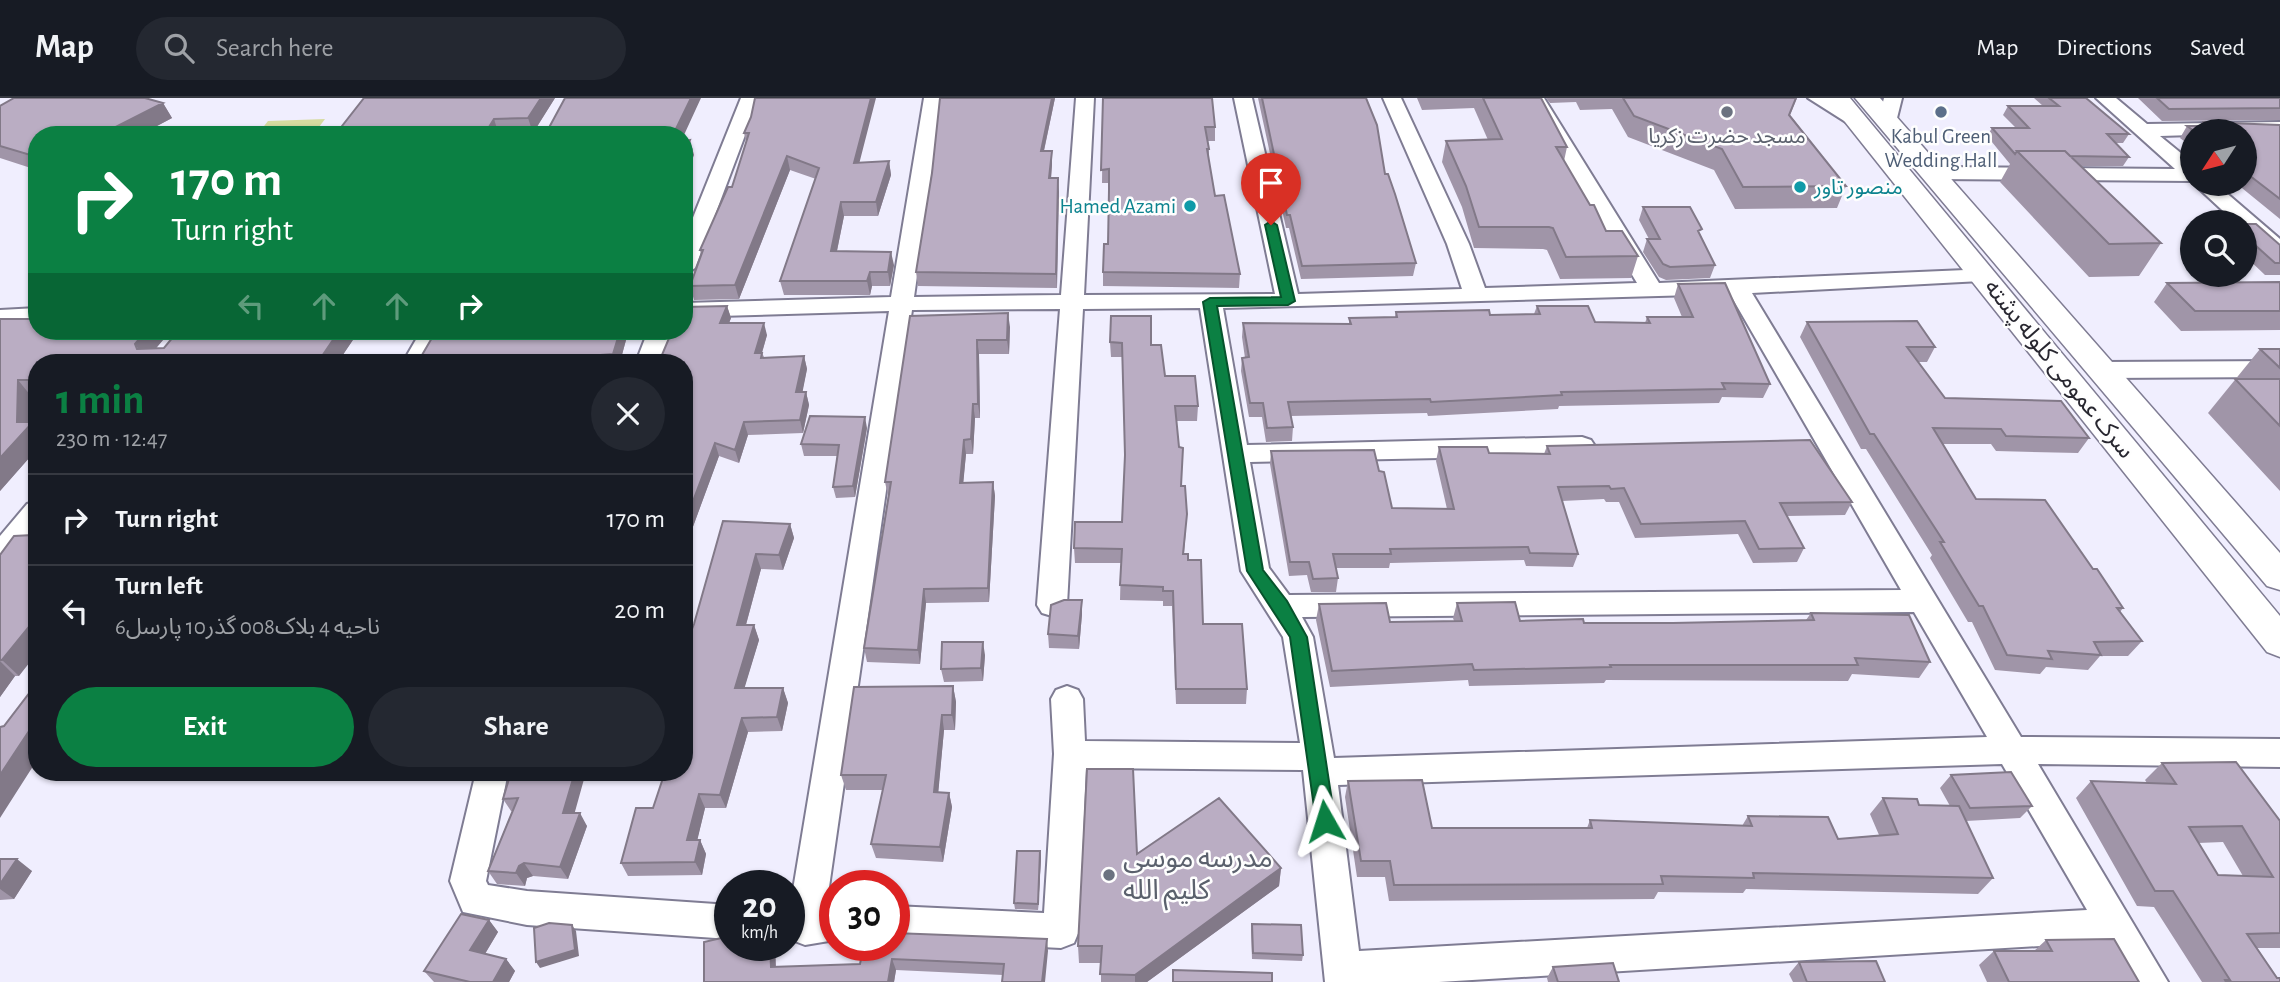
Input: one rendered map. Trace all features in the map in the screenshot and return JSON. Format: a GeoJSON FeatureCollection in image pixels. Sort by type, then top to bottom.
{"type":"FeatureCollection","features":[{"type":"Feature","properties":{"kind":"main road","name":"سرک عمومی کلوله پشته"},"geometry":{"type":"LineString","coordinates":[[1854,105],[1890,110],[1935,173],[2274,564]]}},
{"type":"Feature","properties":{"kind":"main road","name":"سرک عمومی کلوله پشته"},"geometry":{"type":"LineString","coordinates":[[1854,105],[1981,274],[2280,642]]}},
{"type":"Feature","properties":{"kind":"street"},"geometry":{"type":"LineString","coordinates":[[693,245],[750,98]]}},
{"type":"Feature","properties":{"kind":"street"},"geometry":{"type":"LineString","coordinates":[[810,926],[900,304],[933,98]]}},
{"type":"Feature","properties":{"kind":"street"},"geometry":{"type":"LineString","coordinates":[[1052,605],[1085,98]]}},
{"type":"Feature","properties":{"kind":"street"},"geometry":{"type":"LineString","coordinates":[[1243,98],[1288,301]]}},
{"type":"Feature","properties":{"kind":"street"},"geometry":{"type":"LineString","coordinates":[[1392,98],[1458,244],[1476,295]]}},
{"type":"Feature","properties":{"kind":"street"},"geometry":{"type":"LineString","coordinates":[[1535,98],[1651,288]]}},
{"type":"Feature","properties":{"kind":"street"},"geometry":{"type":"LineString","coordinates":[[1817,98],[1854,105]]}},
{"type":"Feature","properties":{"kind":"street"},"geometry":{"type":"LineString","coordinates":[[2105,98],[2180,164]]}},
{"type":"Feature","properties":{"kind":"street"},"geometry":{"type":"LineString","coordinates":[[2141,130],[2280,128]]}},
{"type":"Feature","properties":{"kind":"street"},"geometry":{"type":"LineString","coordinates":[[1935,173],[2180,175]]}},
{"type":"Feature","properties":{"kind":"street"},"geometry":{"type":"LineString","coordinates":[[2220,196],[2272,235],[2280,250]]}},
{"type":"Feature","properties":{"kind":"street"},"geometry":{"type":"LineString","coordinates":[[693,310],[900,304],[1288,301],[1737,287],[1981,274]]}},
{"type":"Feature","properties":{"kind":"street"},"geometry":{"type":"LineString","coordinates":[[1737,287],[1813,441],[1921,601],[2014,750],[2149,982]]}},
{"type":"Feature","properties":{"kind":"street"},"geometry":{"type":"LineString","coordinates":[[1210,302],[1255,571],[1281,606],[1298,637],[1319,764],[1343,976],[2115,925]]}},
{"type":"Feature","properties":{"kind":"street"},"geometry":{"type":"LineString","coordinates":[[0,317],[28,316]]}},
{"type":"Feature","properties":{"kind":"street"},"geometry":{"type":"LineString","coordinates":[[2104,370],[2280,369]]}},
{"type":"Feature","properties":{"kind":"street"},"geometry":{"type":"LineString","coordinates":[[2051,406],[2090,406]]}},
{"type":"Feature","properties":{"kind":"street"},"geometry":{"type":"LineString","coordinates":[[1234,454],[1606,446]]}},
{"type":"Feature","properties":{"kind":"street"},"geometry":{"type":"LineString","coordinates":[[0,555],[28,522]]}},
{"type":"Feature","properties":{"kind":"street"},"geometry":{"type":"LineString","coordinates":[[1281,606],[1921,601]]}},
{"type":"Feature","properties":{"kind":"street"},"geometry":{"type":"LineString","coordinates":[[910,924],[1061,931],[1070,754],[1067,699]]}},
{"type":"Feature","properties":{"kind":"street"},"geometry":{"type":"LineString","coordinates":[[1070,754],[1319,764],[2014,750],[2280,753]]}},
{"type":"Feature","properties":{"kind":"street"},"geometry":{"type":"LineString","coordinates":[[490,781],[468,881],[476,900],[527,908],[714,921]]}},
{"type":"Feature","properties":{"kind":"green space"},"geometry":{"type":"Polygon","coordinates":[[[325,119],[320,126],[264,126],[268,121],[325,119]]]}},
{"type":"Feature","properties":{"kind":"building"},"geometry":{"type":"Polygon","coordinates":[[[14,98],[145,98],[163,103],[118,126],[28,126],[28,154],[0,146],[0,106],[14,98]]]}},
{"type":"Feature","properties":{"kind":"building"},"geometry":{"type":"Polygon","coordinates":[[[364,98],[541,98],[528,118],[494,119],[490,126],[342,126],[364,98]]]}},
{"type":"Feature","properties":{"kind":"building"},"geometry":{"type":"Polygon","coordinates":[[[565,98],[691,98],[677,126],[550,126],[565,98]]]}},
{"type":"Feature","properties":{"kind":"building"},"geometry":{"type":"Polygon","coordinates":[[[755,98],[871,98],[854,163],[889,161],[876,202],[841,202],[831,251],[891,252],[888,272],[870,272],[867,281],[780,281],[819,168],[787,156],[735,285],[693,286],[693,278],[703,250],[700,250],[728,187],[732,187],[749,133],[744,133],[755,98]]]}},
{"type":"Feature","properties":{"kind":"building"},"geometry":{"type":"Polygon","coordinates":[[[940,98],[1052,98],[1041,151],[1052,151],[1049,178],[1058,178],[1056,274],[916,272],[932,173],[940,98]]]}},
{"type":"Feature","properties":{"kind":"building"},"geometry":{"type":"Polygon","coordinates":[[[1103,98],[1212,98],[1215,127],[1205,127],[1207,149],[1215,196],[1224,195],[1240,274],[1103,272],[1104,244],[1108,244],[1109,169],[1101,170],[1103,98]]]}},
{"type":"Feature","properties":{"kind":"building"},"geometry":{"type":"Polygon","coordinates":[[[1262,98],[1366,98],[1377,125],[1385,174],[1388,174],[1395,194],[1416,263],[1302,266],[1290,215],[1287,215],[1262,98]]]}},
{"type":"Feature","properties":{"kind":"building"},"geometry":{"type":"Polygon","coordinates":[[[1483,98],[1541,98],[1567,147],[1556,147],[1590,205],[1594,205],[1606,231],[1622,231],[1638,256],[1566,257],[1553,228],[1479,227],[1466,186],[1446,141],[1502,139],[1483,98]]]}},
{"type":"Feature","properties":{"kind":"building"},"geometry":{"type":"Polygon","coordinates":[[[1623,98],[1796,98],[1789,115],[1846,186],[1743,187],[1722,149],[1634,116],[1623,98]]]}},
{"type":"Feature","properties":{"kind":"building"},"geometry":{"type":"Polygon","coordinates":[[[2049,98],[2086,98],[2129,134],[2107,134],[2129,157],[2070,156],[2065,151],[2017,151],[2015,154],[1992,128],[2029,128],[2008,106],[2059,106],[2049,98]]]}},
{"type":"Feature","properties":{"kind":"building"},"geometry":{"type":"Polygon","coordinates":[[[2157,98],[2280,98],[2280,108],[2169,109],[2157,98]]]}},
{"type":"Feature","properties":{"kind":"building"},"geometry":{"type":"Polygon","coordinates":[[[2258,124],[2280,125],[2280,199],[2258,182],[2258,124]]]}},
{"type":"Feature","properties":{"kind":"building"},"geometry":{"type":"Polygon","coordinates":[[[2017,151],[2065,151],[2161,243],[2109,244],[2017,151]]]}},
{"type":"Feature","properties":{"kind":"building"},"geometry":{"type":"Polygon","coordinates":[[[1643,207],[1690,207],[1702,229],[1698,231],[1715,265],[1670,267],[1663,264],[1647,239],[1660,239],[1643,207]]]}},
{"type":"Feature","properties":{"kind":"building"},"geometry":{"type":"Polygon","coordinates":[[[2257,225],[2280,245],[2280,263],[2275,263],[2257,247],[2257,225]]]}},
{"type":"Feature","properties":{"kind":"building"},"geometry":{"type":"Polygon","coordinates":[[[2257,282],[2280,282],[2280,311],[2195,311],[2167,283],[2180,283],[2180,287],[2257,287],[2257,282]]]}},
{"type":"Feature","properties":{"kind":"building"},"geometry":{"type":"Polygon","coordinates":[[[1725,283],[1770,384],[1722,383],[1725,389],[1561,392],[1562,395],[1431,402],[1430,399],[1288,402],[1293,427],[1267,428],[1263,403],[1250,403],[1242,358],[1249,357],[1243,323],[1351,324],[1349,318],[1397,317],[1396,312],[1489,310],[1490,315],[1540,314],[1537,306],[1588,306],[1595,322],[1650,323],[1647,317],[1693,317],[1678,284],[1725,283]]]}},
{"type":"Feature","properties":{"kind":"building"},"geometry":{"type":"Polygon","coordinates":[[[727,306],[720,323],[764,323],[755,353],[762,353],[761,358],[804,356],[796,392],[806,392],[800,420],[744,422],[735,450],[715,443],[693,501],[693,354],[662,354],[668,340],[693,340],[693,307],[727,306]]]}},
{"type":"Feature","properties":{"kind":"building"},"geometry":{"type":"Polygon","coordinates":[[[1008,313],[1007,340],[977,340],[978,404],[973,404],[971,439],[964,440],[960,483],[993,482],[988,588],[924,589],[918,650],[864,648],[891,482],[885,482],[910,316],[1008,313]]]}},
{"type":"Feature","properties":{"kind":"building"},"geometry":{"type":"Polygon","coordinates":[[[1111,316],[1151,316],[1151,345],[1161,345],[1165,376],[1195,376],[1198,406],[1175,406],[1179,447],[1183,448],[1181,486],[1185,486],[1187,514],[1183,554],[1188,554],[1188,560],[1201,560],[1203,624],[1242,624],[1247,689],[1176,689],[1173,591],[1163,591],[1163,587],[1120,585],[1122,549],[1074,548],[1075,522],[1122,522],[1125,455],[1122,343],[1110,342],[1111,316]]]}},
{"type":"Feature","properties":{"kind":"building"},"geometry":{"type":"Polygon","coordinates":[[[0,319],[28,319],[28,340],[138,340],[135,344],[137,349],[164,348],[171,340],[333,340],[323,354],[28,354],[28,380],[18,380],[17,422],[28,422],[28,427],[0,458],[0,319]]]}},
{"type":"Feature","properties":{"kind":"building"},"geometry":{"type":"Polygon","coordinates":[[[1917,321],[1935,347],[1907,347],[1945,398],[2061,401],[2089,438],[2006,436],[2001,429],[1933,428],[1976,499],[2045,500],[2093,569],[2097,569],[2123,608],[2117,608],[2142,641],[2094,642],[2101,655],[2048,651],[2052,659],[2007,655],[1983,606],[1979,606],[1940,542],[1944,542],[1874,434],[1870,434],[1807,322],[1917,321]]]}},
{"type":"Feature","properties":{"kind":"building"},"geometry":{"type":"Polygon","coordinates":[[[431,340],[617,340],[613,354],[423,354],[431,340]]]}},
{"type":"Feature","properties":{"kind":"building"},"geometry":{"type":"Polygon","coordinates":[[[2260,349],[2280,349],[2280,368],[2260,349]]]}},
{"type":"Feature","properties":{"kind":"building"},"geometry":{"type":"Polygon","coordinates":[[[2235,379],[2280,379],[2280,426],[2235,379]]]}},
{"type":"Feature","properties":{"kind":"building"},"geometry":{"type":"Polygon","coordinates":[[[810,416],[865,417],[853,486],[833,487],[839,445],[801,444],[810,416]]]}},
{"type":"Feature","properties":{"kind":"building"},"geometry":{"type":"Polygon","coordinates":[[[1810,440],[1852,502],[1780,503],[1804,548],[1759,549],[1745,521],[1641,524],[1624,488],[1558,487],[1578,554],[1530,553],[1528,547],[1390,549],[1391,554],[1333,554],[1338,578],[1313,579],[1309,562],[1290,562],[1271,451],[1374,450],[1379,471],[1384,472],[1392,508],[1454,509],[1439,447],[1487,447],[1489,453],[1550,454],[1547,446],[1810,440]]]}},
{"type":"Feature","properties":{"kind":"building"},"geometry":{"type":"Polygon","coordinates":[[[723,521],[790,524],[779,555],[756,554],[737,625],[754,625],[735,688],[783,688],[777,717],[742,718],[720,795],[699,794],[687,840],[700,840],[695,862],[621,863],[636,808],[653,808],[662,781],[693,781],[694,624],[723,521]]]}},
{"type":"Feature","properties":{"kind":"building"},"geometry":{"type":"Polygon","coordinates":[[[28,535],[28,628],[0,660],[0,555],[14,536],[28,535]]]}},
{"type":"Feature","properties":{"kind":"building"},"geometry":{"type":"Polygon","coordinates":[[[1064,600],[1082,600],[1078,636],[1048,634],[1051,605],[1064,600]]]}},
{"type":"Feature","properties":{"kind":"building"},"geometry":{"type":"Polygon","coordinates":[[[1515,602],[1520,621],[1583,619],[1584,623],[1673,623],[1814,620],[1811,613],[1909,615],[1930,662],[1855,658],[1858,665],[1610,665],[1611,667],[1474,670],[1472,664],[1332,671],[1319,604],[1386,603],[1390,622],[1462,621],[1457,603],[1515,602]]]}},
{"type":"Feature","properties":{"kind":"building"},"geometry":{"type":"Polygon","coordinates":[[[942,642],[983,642],[981,668],[941,669],[942,642]]]}},
{"type":"Feature","properties":{"kind":"building"},"geometry":{"type":"Polygon","coordinates":[[[953,686],[952,715],[942,715],[934,792],[949,793],[940,847],[871,844],[886,775],[841,775],[854,687],[953,686]]]}},
{"type":"Feature","properties":{"kind":"building"},"geometry":{"type":"Polygon","coordinates":[[[28,695],[28,733],[0,775],[0,727],[4,726],[28,695]]]}},
{"type":"Feature","properties":{"kind":"building"},"geometry":{"type":"Polygon","coordinates":[[[2236,762],[2280,821],[2280,933],[2247,934],[2277,978],[2280,978],[2280,982],[2226,982],[2225,980],[2230,980],[2173,891],[2155,891],[2091,781],[2176,784],[2162,763],[2236,762]],[[2242,826],[2189,827],[2218,875],[2273,877],[2242,826]]]}},
{"type":"Feature","properties":{"kind":"building"},"geometry":{"type":"Polygon","coordinates":[[[1087,769],[1133,769],[1137,854],[1219,798],[1281,868],[1135,975],[1100,974],[1102,946],[1078,946],[1087,769]]]}},
{"type":"Feature","properties":{"kind":"building"},"geometry":{"type":"Polygon","coordinates":[[[2011,772],[2032,806],[1970,808],[1951,775],[2011,772]]]}},
{"type":"Feature","properties":{"kind":"building"},"geometry":{"type":"Polygon","coordinates":[[[1422,780],[1432,828],[1592,828],[1590,820],[1752,826],[1748,816],[1828,817],[1838,839],[1898,834],[1883,798],[1917,799],[1919,805],[1959,806],[1993,878],[1753,873],[1754,878],[1661,876],[1663,884],[1394,885],[1390,861],[1361,861],[1348,781],[1422,780]]]}},
{"type":"Feature","properties":{"kind":"building"},"geometry":{"type":"Polygon","coordinates":[[[508,781],[572,781],[563,813],[580,813],[560,867],[524,863],[516,873],[488,871],[518,798],[503,799],[508,781]]]}},
{"type":"Feature","properties":{"kind":"building"},"geometry":{"type":"Polygon","coordinates":[[[1017,851],[1040,851],[1038,904],[1014,903],[1017,851]]]}},
{"type":"Feature","properties":{"kind":"building"},"geometry":{"type":"Polygon","coordinates":[[[0,859],[17,859],[0,884],[0,859]]]}},
{"type":"Feature","properties":{"kind":"building"},"geometry":{"type":"Polygon","coordinates":[[[461,914],[489,920],[470,950],[506,959],[493,982],[470,982],[424,971],[461,914]]]}},
{"type":"Feature","properties":{"kind":"building"},"geometry":{"type":"Polygon","coordinates":[[[549,923],[572,925],[575,950],[536,962],[534,928],[549,923]]]}},
{"type":"Feature","properties":{"kind":"building"},"geometry":{"type":"Polygon","coordinates":[[[1252,924],[1301,925],[1303,955],[1253,953],[1252,924]]]}},
{"type":"Feature","properties":{"kind":"building"},"geometry":{"type":"Polygon","coordinates":[[[910,934],[1047,939],[1042,982],[1002,982],[1004,964],[910,960],[910,934]]]}},
{"type":"Feature","properties":{"kind":"building"},"geometry":{"type":"Polygon","coordinates":[[[2114,939],[2139,982],[2009,982],[1994,951],[2052,951],[2046,940],[2114,939]]]}},
{"type":"Feature","properties":{"kind":"building"},"geometry":{"type":"Polygon","coordinates":[[[714,940],[714,961],[771,961],[771,967],[860,964],[861,961],[892,961],[888,982],[704,982],[704,942],[714,940]]]}},
{"type":"Feature","properties":{"kind":"building"},"geometry":{"type":"Polygon","coordinates":[[[1876,961],[1885,982],[1807,982],[1799,962],[1876,961]]]}},
{"type":"Feature","properties":{"kind":"building"},"geometry":{"type":"Polygon","coordinates":[[[1613,963],[1619,982],[1558,982],[1553,967],[1613,963]]]}},
{"type":"Feature","properties":{"kind":"building"},"geometry":{"type":"Polygon","coordinates":[[[1173,970],[1272,973],[1272,982],[1173,982],[1173,970]]]}},
{"type":"Feature","properties":{"kind":"place","name":"مسجد حضرت زکریا"},"geometry":{"type":"Point","coordinates":[1727,112]}},
{"type":"Feature","properties":{"kind":"place","name":"Kabul Green Wedding Hall"},"geometry":{"type":"Point","coordinates":[1941,112]}},
{"type":"Feature","properties":{"kind":"place","name":"منصور تاور"},"geometry":{"type":"Point","coordinates":[1800,187]}},
{"type":"Feature","properties":{"kind":"place","name":"Hamed Azami"},"geometry":{"type":"Point","coordinates":[1190,206]}},
{"type":"Feature","properties":{"kind":"place","name":"مدرسه موسی کلیم الله"},"geometry":{"type":"Point","coordinates":[1109,875]}},
{"type":"Feature","properties":{"kind":"route"},"geometry":{"type":"LineString","coordinates":[[1271,225],[1288,301],[1210,302],[1255,571],[1266,590],[1281,606],[1298,637],[1318,757],[1325,821]]}}]}
